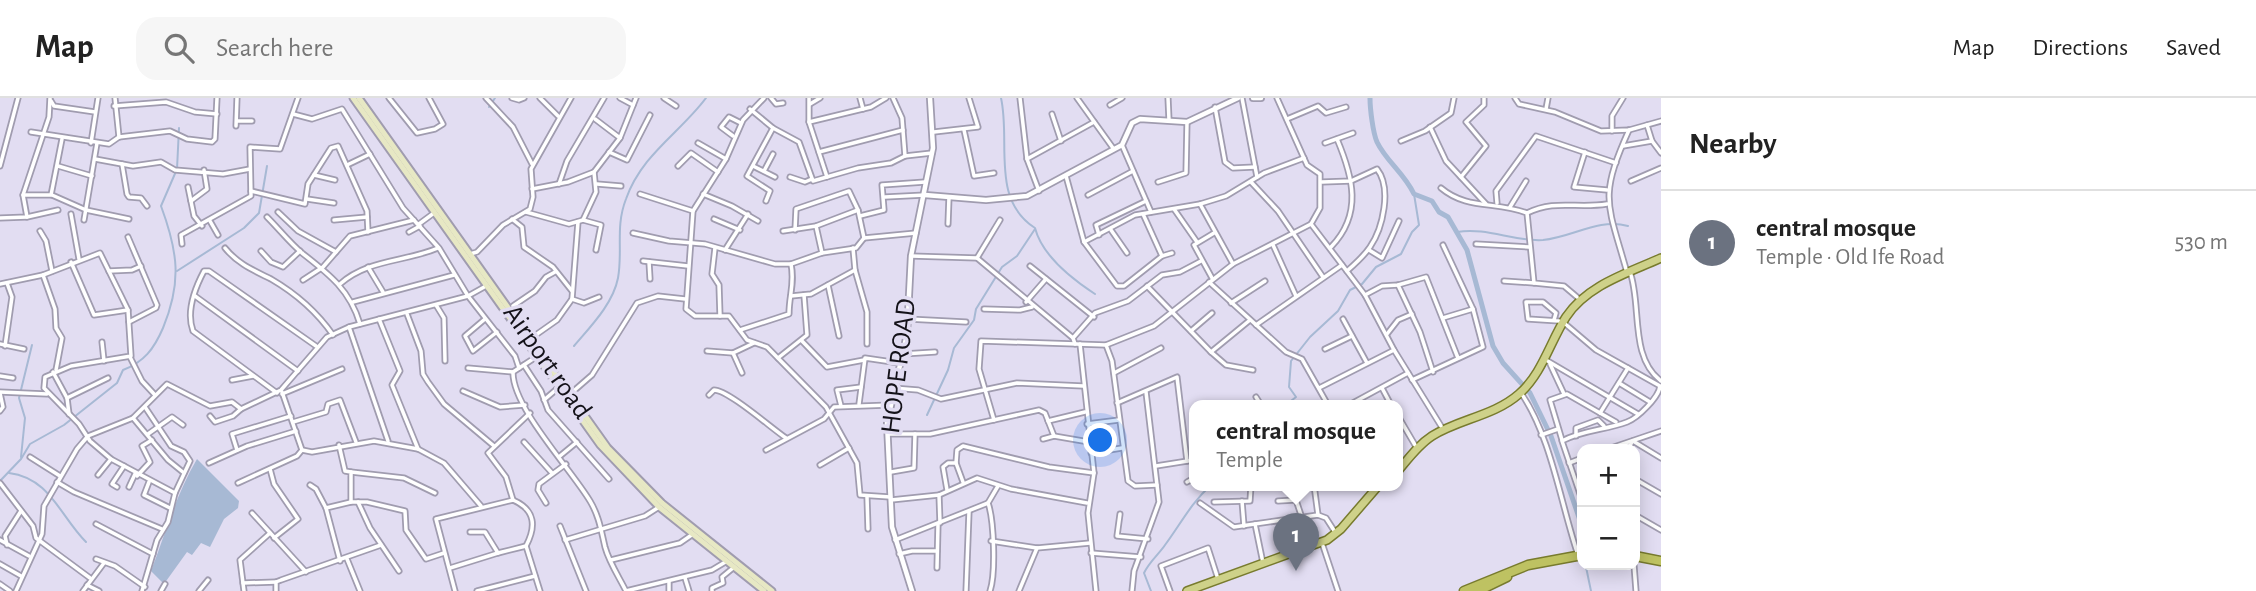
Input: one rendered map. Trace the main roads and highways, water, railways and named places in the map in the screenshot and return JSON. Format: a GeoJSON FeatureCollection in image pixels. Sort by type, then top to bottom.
{"type":"FeatureCollection","features":[{"type":"Feature","properties":{"kind":"highway"},"geometry":{"type":"LineString","coordinates":[[1478,591],[1495,588],[1527,570],[1577,557]]}},
{"type":"Feature","properties":{"kind":"highway"},"geometry":{"type":"LineString","coordinates":[[1464,591],[1517,568],[1577,557]]}},
{"type":"Feature","properties":{"kind":"highway"},"geometry":{"type":"LineString","coordinates":[[1640,561],[1661,563]]}},
{"type":"Feature","properties":{"kind":"main road","name":"Airport road"},"geometry":{"type":"LineString","coordinates":[[353,98],[470,254],[558,388],[608,448],[653,494],[772,591]]}},
{"type":"Feature","properties":{"kind":"main road","name":"Airport road"},"geometry":{"type":"LineString","coordinates":[[359,98],[434,213],[486,286],[530,339],[610,458],[659,507],[762,590]]}},
{"type":"Feature","properties":{"kind":"main road"},"geometry":{"type":"LineString","coordinates":[[1525,386],[1559,321],[1577,297],[1661,256]]}},
{"type":"Feature","properties":{"kind":"main road"},"geometry":{"type":"LineString","coordinates":[[1403,466],[1430,437],[1504,402],[1525,386],[1547,361],[1559,321],[1580,300],[1618,275]]}},
{"type":"Feature","properties":{"kind":"main road"},"geometry":{"type":"LineString","coordinates":[[1403,458],[1415,445],[1441,426],[1504,402]]}},
{"type":"Feature","properties":{"kind":"main road"},"geometry":{"type":"LineString","coordinates":[[1198,591],[1321,543],[1336,534],[1375,491]]}},
{"type":"Feature","properties":{"kind":"main road"},"geometry":{"type":"LineString","coordinates":[[1187,591],[1323,546],[1344,531],[1377,491]]}},
{"type":"Feature","properties":{"kind":"water"},"geometry":{"type":"Polygon","coordinates":[[[197,459],[239,501],[238,508],[224,519],[210,547],[201,543],[192,555],[187,552],[164,584],[151,571],[177,500],[197,459]]]}},
{"type":"Feature","properties":{"kind":"waterway"},"geometry":{"type":"LineString","coordinates":[[489,107],[495,98]]}},
{"type":"Feature","properties":{"kind":"waterway"},"geometry":{"type":"LineString","coordinates":[[574,346],[600,315],[615,288],[619,268],[621,219],[633,183],[651,156],[706,98]]}},
{"type":"Feature","properties":{"kind":"waterway"},"geometry":{"type":"LineString","coordinates":[[1001,98],[1005,169],[1012,202],[1021,216],[1035,228],[1051,257],[1095,294]]}},
{"type":"Feature","properties":{"kind":"waterway"},"geometry":{"type":"LineString","coordinates":[[1370,98],[1374,133],[1381,149],[1414,194],[1432,201],[1439,212],[1448,217],[1467,250],[1493,346],[1503,363],[1530,393],[1551,436],[1577,511]]}},
{"type":"Feature","properties":{"kind":"waterway"},"geometry":{"type":"LineString","coordinates":[[0,481],[21,459],[30,444],[64,425],[117,383],[123,370],[143,359],[160,336],[173,296],[176,267],[161,206],[177,169],[179,128]]}},
{"type":"Feature","properties":{"kind":"waterway"},"geometry":{"type":"LineString","coordinates":[[177,271],[244,228],[259,213],[267,166]]}},
{"type":"Feature","properties":{"kind":"waterway"},"geometry":{"type":"LineString","coordinates":[[1292,400],[1296,397],[1289,387],[1291,361],[1310,337],[1338,311],[1350,290],[1362,284],[1376,267],[1401,254],[1412,232],[1419,225],[1414,194]]}},
{"type":"Feature","properties":{"kind":"waterway"},"geometry":{"type":"LineString","coordinates":[[1457,232],[1479,231],[1543,240],[1606,224],[1628,226]]}},
{"type":"Feature","properties":{"kind":"waterway"},"geometry":{"type":"LineString","coordinates":[[927,415],[948,370],[954,348],[974,320],[976,309],[1002,267],[1017,256],[1035,229]]}},
{"type":"Feature","properties":{"kind":"waterway"},"geometry":{"type":"LineString","coordinates":[[21,457],[25,418],[19,398],[32,345]]}},
{"type":"Feature","properties":{"kind":"waterway"},"geometry":{"type":"LineString","coordinates":[[9,473],[23,476],[45,490],[86,542]]}},
{"type":"Feature","properties":{"kind":"waterway"},"geometry":{"type":"LineString","coordinates":[[1151,591],[1144,573],[1146,569],[1205,491]]}},
{"type":"Feature","properties":{"kind":"waterway"},"geometry":{"type":"LineString","coordinates":[[1587,570],[1591,591]]}},
{"type":"Feature","properties":{"kind":"place","name":"central mosque"},"geometry":{"type":"Point","coordinates":[1296,571]}}]}
